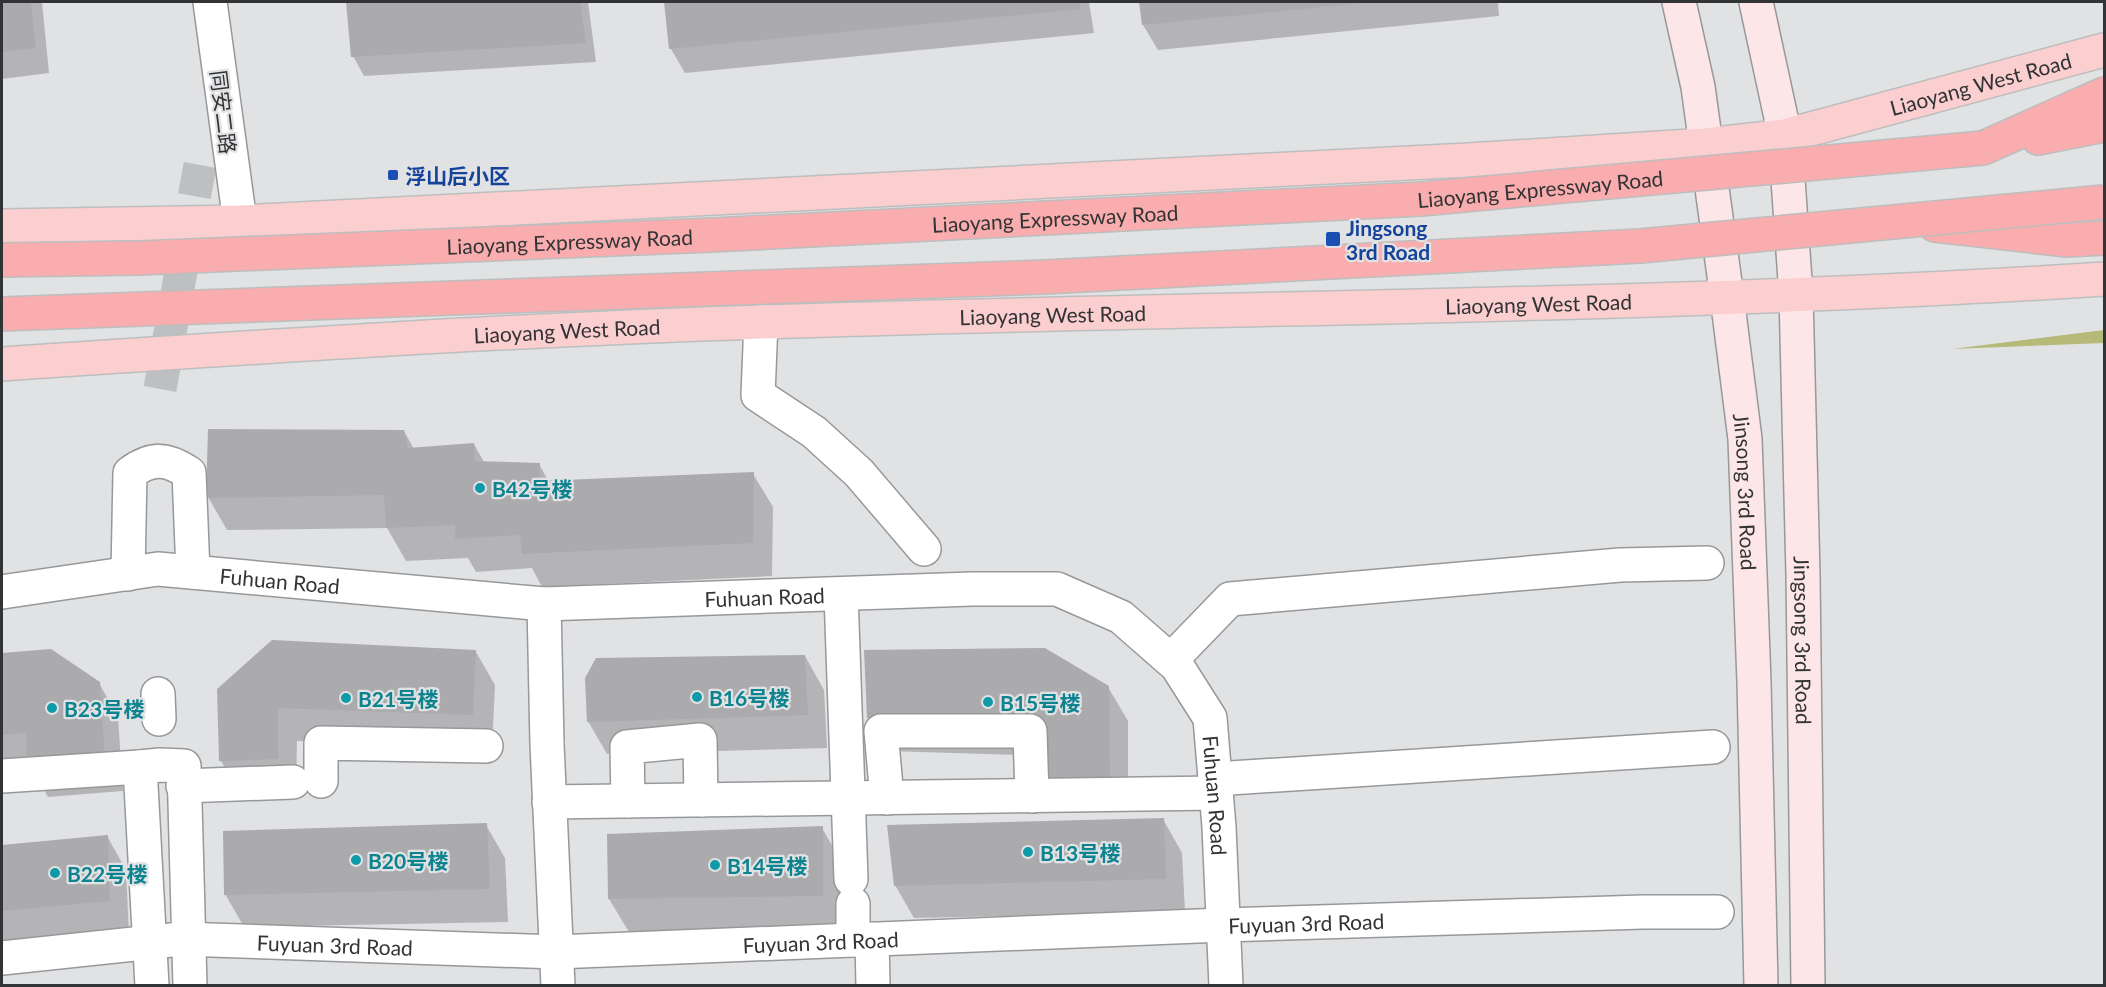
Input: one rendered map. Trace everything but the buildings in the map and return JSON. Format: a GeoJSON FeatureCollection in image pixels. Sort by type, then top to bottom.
{"type":"FeatureCollection","features":[{"type":"Feature","properties":{"kind":"highway"},"geometry":{"type":"LineString","coordinates":[[1983,148],[2104,94]]}},
{"type":"Feature","properties":{"kind":"highway","name":"Liaoyang Expressway Road"},"geometry":{"type":"LineString","coordinates":[[2,260],[140,258],[712,235],[1421,199],[1983,148],[2104,125]]}},
{"type":"Feature","properties":{"kind":"highway"},"geometry":{"type":"LineString","coordinates":[[2,314],[1045,277],[1640,246],[2104,202]]}},
{"type":"Feature","properties":{"kind":"highway"},"geometry":{"type":"LineString","coordinates":[[1898,221],[2067,240],[2104,238]]}},
{"type":"Feature","properties":{"kind":"main road","name":"Jinsong 3rd Road"},"geometry":{"type":"LineString","coordinates":[[1679,2],[1698,87],[1745,439],[1755,691],[1761,986]]}},
{"type":"Feature","properties":{"kind":"main road"},"geometry":{"type":"LineString","coordinates":[[1756,2],[1785,136],[1796,295]]}},
{"type":"Feature","properties":{"kind":"main road","name":"Liaoyang West Road"},"geometry":{"type":"LineString","coordinates":[[1706,145],[1785,136],[2104,50]]}},
{"type":"Feature","properties":{"kind":"main road"},"geometry":{"type":"LineString","coordinates":[[2,226],[240,222],[1468,160],[1706,145]]}},
{"type":"Feature","properties":{"kind":"main road","name":"Liaoyang West Road"},"geometry":{"type":"LineString","coordinates":[[2,364],[411,338],[761,322],[1551,303],[1960,288],[2104,279]]}},
{"type":"Feature","properties":{"kind":"main road","name":"Jingsong 3rd Road"},"geometry":{"type":"LineString","coordinates":[[1796,295],[1803,575],[1808,986]]}},
{"type":"Feature","properties":{"kind":"street","name":"同安二路"},"geometry":{"type":"LineString","coordinates":[[210,2],[240,222]]}},
{"type":"Feature","properties":{"kind":"street"},"geometry":{"type":"LineString","coordinates":[[761,322],[758,395],[822,438],[859,473],[924,549]]}},
{"type":"Feature","properties":{"kind":"street"},"geometry":{"type":"LineString","coordinates":[[128,573],[130,474],[145,462],[174,462],[189,473],[193,572]]}},
{"type":"Feature","properties":{"kind":"street"},"geometry":{"type":"LineString","coordinates":[[1170,660],[1230,599],[1620,565],[1707,563]]}},
{"type":"Feature","properties":{"kind":"street","name":"Fuhuan Road"},"geometry":{"type":"LineString","coordinates":[[2,592],[158,569],[544,604],[972,589],[1057,589],[1121,617],[1177,666],[1210,718],[1216,786],[1226,986]]}},
{"type":"Feature","properties":{"kind":"street"},"geometry":{"type":"LineString","coordinates":[[841,594],[852,892],[873,986]]}},
{"type":"Feature","properties":{"kind":"street"},"geometry":{"type":"LineString","coordinates":[[544,604],[549,802],[558,986]]}},
{"type":"Feature","properties":{"kind":"street"},"geometry":{"type":"LineString","coordinates":[[887,798],[881,731],[1030,732],[1032,796]]}},
{"type":"Feature","properties":{"kind":"street"},"geometry":{"type":"LineString","coordinates":[[628,801],[627,747],[700,740],[701,800]]}},
{"type":"Feature","properties":{"kind":"street"},"geometry":{"type":"LineString","coordinates":[[183,786],[307,781],[321,743],[486,747]]}},
{"type":"Feature","properties":{"kind":"street"},"geometry":{"type":"LineString","coordinates":[[549,802],[1032,796],[1216,786],[1713,747]]}},
{"type":"Feature","properties":{"kind":"street"},"geometry":{"type":"LineString","coordinates":[[2,776],[160,765],[184,766],[190,986]]}},
{"type":"Feature","properties":{"kind":"street"},"geometry":{"type":"LineString","coordinates":[[140,767],[152,986]]}},
{"type":"Feature","properties":{"kind":"street","name":"Fuyuan 3rd Road"},"geometry":{"type":"LineString","coordinates":[[2,958],[190,939],[556,952],[1223,925],[1643,912],[1717,912]]}},
{"type":"Feature","properties":{"kind":"green space"},"geometry":{"type":"Polygon","coordinates":[[[2104,330],[2104,343],[1952,349],[2104,330]]]}},
{"type":"Feature","properties":{"kind":"tunnel"},"geometry":{"type":"LineString","coordinates":[[160,389],[200,165]]}},
{"type":"Feature","properties":{"kind":"place","name":"浮山后小区"},"geometry":{"type":"Point","coordinates":[393,175]}},
{"type":"Feature","properties":{"kind":"place","name":"Jingsong 3rd Road"},"geometry":{"type":"Point","coordinates":[1333,239]}},
{"type":"Feature","properties":{"kind":"place","name":"B42号楼"},"geometry":{"type":"Point","coordinates":[480,488]}},
{"type":"Feature","properties":{"kind":"place","name":"B16号楼"},"geometry":{"type":"Point","coordinates":[697,697]}},
{"type":"Feature","properties":{"kind":"place","name":"B21号楼"},"geometry":{"type":"Point","coordinates":[346,698]}},
{"type":"Feature","properties":{"kind":"place","name":"B15号楼"},"geometry":{"type":"Point","coordinates":[988,702]}},
{"type":"Feature","properties":{"kind":"place","name":"B23号楼"},"geometry":{"type":"Point","coordinates":[52,708]}},
{"type":"Feature","properties":{"kind":"place","name":"B13号楼"},"geometry":{"type":"Point","coordinates":[1028,852]}},
{"type":"Feature","properties":{"kind":"place","name":"B20号楼"},"geometry":{"type":"Point","coordinates":[356,860]}},
{"type":"Feature","properties":{"kind":"place","name":"B14号楼"},"geometry":{"type":"Point","coordinates":[715,865]}},
{"type":"Feature","properties":{"kind":"place","name":"B22号楼"},"geometry":{"type":"Point","coordinates":[55,873]}}]}
